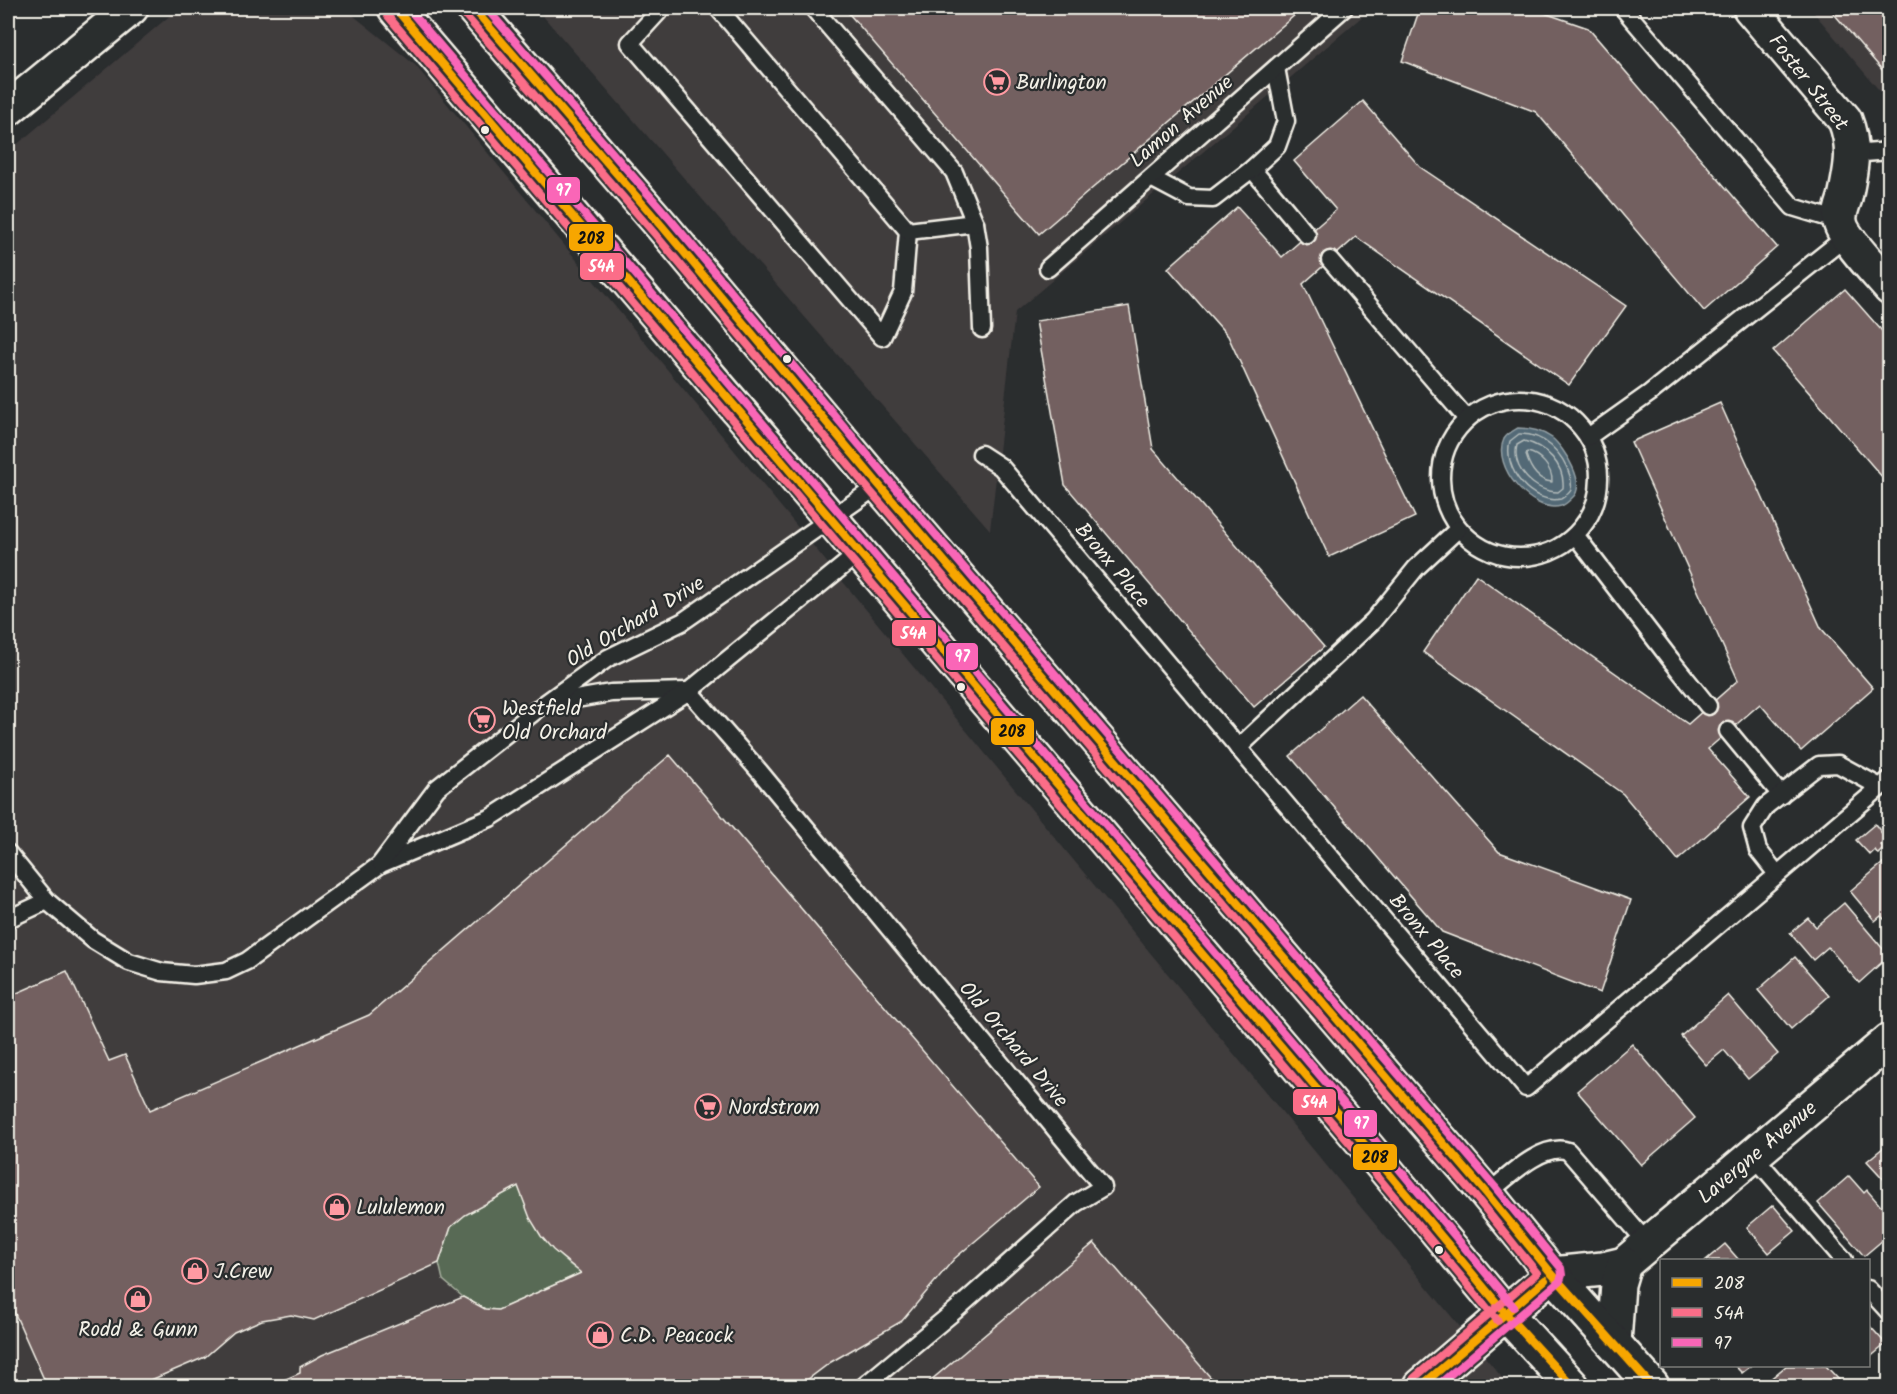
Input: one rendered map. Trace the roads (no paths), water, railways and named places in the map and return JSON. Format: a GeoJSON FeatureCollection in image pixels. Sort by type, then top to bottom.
{"type":"FeatureCollection","features":[{"type":"Feature","properties":{"kind":"main road"},"geometry":{"type":"LineString","coordinates":[[8,109],[131,8]]}},
{"type":"Feature","properties":{"kind":"main road"},"geometry":{"type":"LineString","coordinates":[[395,8],[1506,1314],[1572,1386]]}},
{"type":"Feature","properties":{"kind":"main road"},"geometry":{"type":"LineString","coordinates":[[473,8],[662,226],[879,485],[1487,1194],[1552,1274],[1652,1386]]}},
{"type":"Feature","properties":{"kind":"main road","name":"Foster Street"},"geometry":{"type":"LineString","coordinates":[[1750,8],[1845,120],[1851,136],[1852,154],[1843,228]]}},
{"type":"Feature","properties":{"kind":"main road"},"geometry":{"type":"LineString","coordinates":[[1843,228],[1890,288]]}},
{"type":"Feature","properties":{"kind":"main road","name":"Lavergne Avenue"},"geometry":{"type":"LineString","coordinates":[[1552,1274],[1603,1269],[1636,1254],[1890,1040]]}},
{"type":"Feature","properties":{"kind":"main road"},"geometry":{"type":"LineString","coordinates":[[1614,1343],[1618,1284],[1636,1254]]}},
{"type":"Feature","properties":{"kind":"main road"},"geometry":{"type":"LineString","coordinates":[[1421,1386],[1552,1274]]}},
{"type":"Feature","properties":{"kind":"lane"},"geometry":{"type":"LineString","coordinates":[[662,8],[630,43],[882,337],[903,292],[908,231],[718,8]]}},
{"type":"Feature","properties":{"kind":"lane"},"geometry":{"type":"LineString","coordinates":[[813,8],[954,172],[975,223],[979,248],[982,329]]}},
{"type":"Feature","properties":{"kind":"lane","name":"Lamon Avenue"},"geometry":{"type":"LineString","coordinates":[[1048,268],[1344,8]]}},
{"type":"Feature","properties":{"kind":"lane"},"geometry":{"type":"LineString","coordinates":[[1588,437],[1650,393],[1843,228],[1793,207],[1623,8]]}},
{"type":"Feature","properties":{"kind":"lane"},"geometry":{"type":"LineString","coordinates":[[1151,178],[1189,198],[1213,199],[1252,169],[1277,146],[1286,121],[1276,68]]}},
{"type":"Feature","properties":{"kind":"lane"},"geometry":{"type":"LineString","coordinates":[[1852,154],[1890,151]]}},
{"type":"Feature","properties":{"kind":"lane"},"geometry":{"type":"LineString","coordinates":[[1252,169],[1307,235]]}},
{"type":"Feature","properties":{"kind":"lane"},"geometry":{"type":"LineString","coordinates":[[908,231],[975,223]]}},
{"type":"Feature","properties":{"kind":"lane"},"geometry":{"type":"LineString","coordinates":[[1330,260],[1467,419]]}},
{"type":"Feature","properties":{"kind":"lane"},"geometry":{"type":"LineString","coordinates":[[1508,399],[1532,400],[1554,406],[1574,419],[1588,437],[1597,457],[1600,478],[1598,500],[1589,519],[1576,536],[1558,549],[1538,556],[1515,558],[1494,554],[1474,544],[1458,529],[1446,508],[1441,484],[1442,460],[1452,438],[1467,419],[1486,406],[1508,399]]}},
{"type":"Feature","properties":{"kind":"lane","name":"Bronx Place"},"geometry":{"type":"LineString","coordinates":[[981,454],[1001,466],[1526,1088],[1885,783]]}},
{"type":"Feature","properties":{"kind":"lane","name":"Old Orchard Drive"},"geometry":{"type":"LineString","coordinates":[[381,864],[437,788],[543,705],[608,658],[682,622],[879,485]]}},
{"type":"Feature","properties":{"kind":"lane"},"geometry":{"type":"LineString","coordinates":[[1238,748],[1373,621],[1416,568],[1458,529]]}},
{"type":"Feature","properties":{"kind":"lane"},"geometry":{"type":"LineString","coordinates":[[1576,536],[1708,706]]}},
{"type":"Feature","properties":{"kind":"lane","name":"Old Orchard Drive"},"geometry":{"type":"LineString","coordinates":[[8,853],[47,901],[93,940],[129,962],[162,972],[194,975],[226,971],[247,961],[381,864],[490,818],[689,691],[860,552]]}},
{"type":"Feature","properties":{"kind":"lane","name":"Old Orchard Drive"},"geometry":{"type":"LineString","coordinates":[[689,691],[760,772],[1103,1187],[1076,1203],[957,1309],[864,1386]]}},
{"type":"Feature","properties":{"kind":"lane"},"geometry":{"type":"LineString","coordinates":[[543,705],[611,693],[689,691]]}},
{"type":"Feature","properties":{"kind":"lane"},"geometry":{"type":"LineString","coordinates":[[1728,731],[1781,795]]}},
{"type":"Feature","properties":{"kind":"lane"},"geometry":{"type":"LineString","coordinates":[[1777,874],[1758,850],[1752,828],[1766,807],[1819,765],[1838,764],[1885,783]]}},
{"type":"Feature","properties":{"kind":"lane"},"geometry":{"type":"LineString","coordinates":[[8,919],[47,901]]}},
{"type":"Feature","properties":{"kind":"lane"},"geometry":{"type":"LineString","coordinates":[[1487,1194],[1542,1153],[1561,1149],[1568,1151],[1636,1254]]}},
{"type":"Feature","properties":{"kind":"lane"},"geometry":{"type":"LineString","coordinates":[[1753,1155],[1843,1259]]}},
{"type":"Feature","properties":{"kind":"lane"},"geometry":{"type":"LineString","coordinates":[[1870,1289],[1890,1313]]}},
{"type":"Feature","properties":{"kind":"water"},"geometry":{"type":"Polygon","coordinates":[[[1518,428],[1536,430],[1552,438],[1568,458],[1576,476],[1577,485],[1576,492],[1564,505],[1550,507],[1538,503],[1517,486],[1509,474],[1503,462],[1504,439],[1518,428]]]}},
{"type":"Feature","properties":{"kind":"place","name":"Burlington"},"geometry":{"type":"Point","coordinates":[997,82]}},
{"type":"Feature","properties":{"kind":"place","name":"Westfield Old Orchard"},"geometry":{"type":"Point","coordinates":[482,720]}},
{"type":"Feature","properties":{"kind":"place","name":"Nordstrom"},"geometry":{"type":"Point","coordinates":[708,1107]}},
{"type":"Feature","properties":{"kind":"place","name":"Lululemon"},"geometry":{"type":"Point","coordinates":[337,1207]}},
{"type":"Feature","properties":{"kind":"place","name":"J.Crew"},"geometry":{"type":"Point","coordinates":[195,1271]}},
{"type":"Feature","properties":{"kind":"place","name":"Rodd & Gunn"},"geometry":{"type":"Point","coordinates":[138,1299]}},
{"type":"Feature","properties":{"kind":"place","name":"C.D. Peacock"},"geometry":{"type":"Point","coordinates":[600,1335]}}]}
